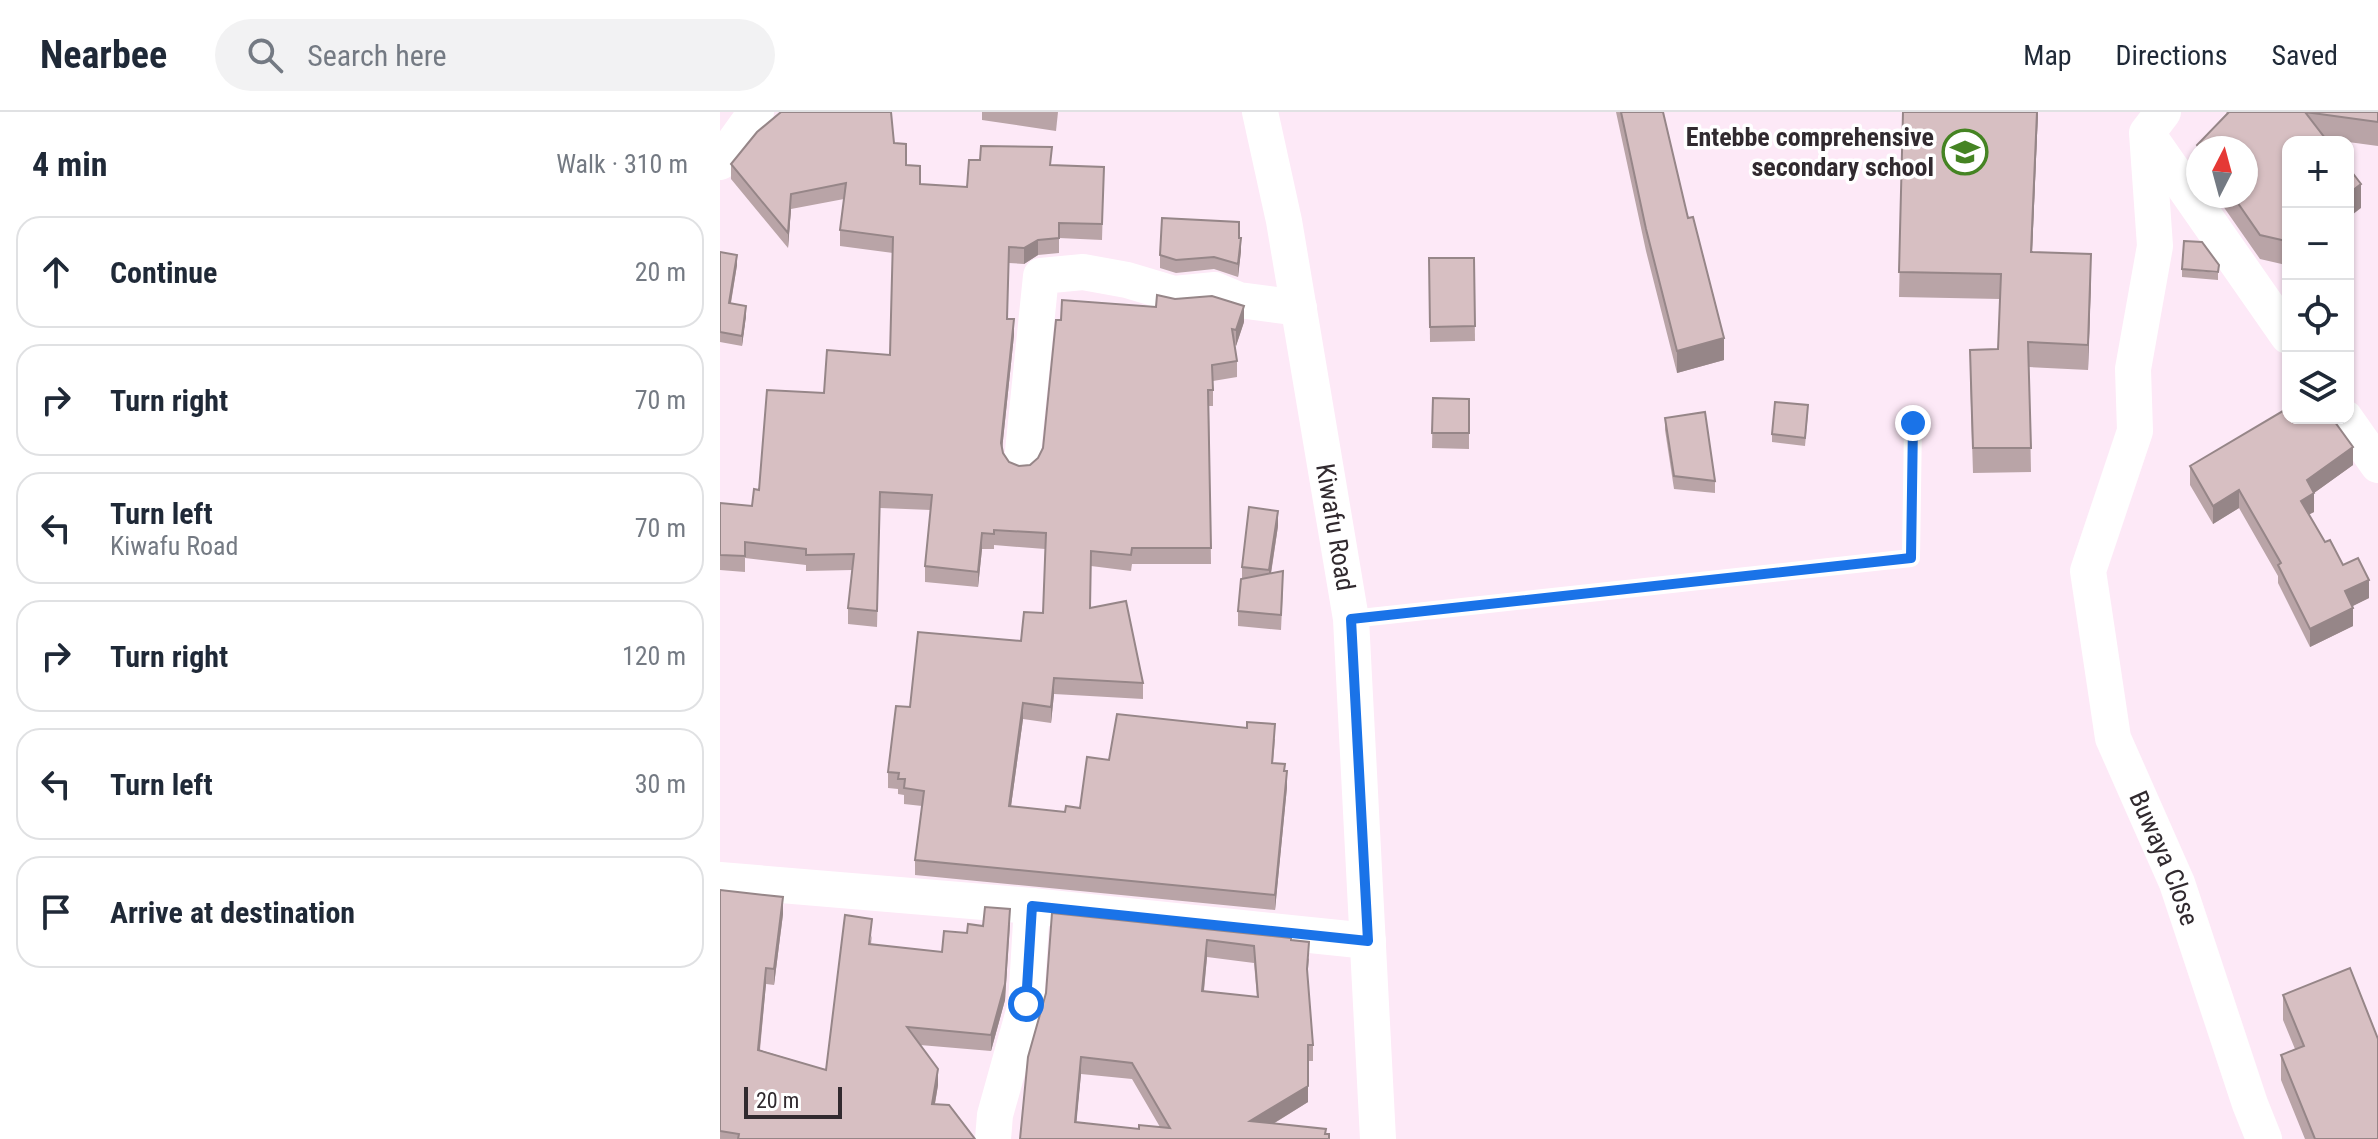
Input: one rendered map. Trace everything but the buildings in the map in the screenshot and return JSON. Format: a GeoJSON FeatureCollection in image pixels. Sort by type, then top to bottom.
{"type":"FeatureCollection","features":[{"type":"Feature","properties":{"kind":"street"},"geometry":{"type":"LineString","coordinates":[[720,162],[756,112]]}},
{"type":"Feature","properties":{"kind":"street","name":"Kiwafu Road"},"geometry":{"type":"LineString","coordinates":[[1260,112],[1284,221],[1351,619],[1378,1139]]}},
{"type":"Feature","properties":{"kind":"street"},"geometry":{"type":"LineString","coordinates":[[2155,123],[2282,326]]}},
{"type":"Feature","properties":{"kind":"street","name":"Buwaya Close"},"geometry":{"type":"LineString","coordinates":[[2155,123],[2155,246],[2133,369],[2135,431],[2088,571],[2113,738],[2177,883],[2264,1139]]}},
{"type":"Feature","properties":{"kind":"street"},"geometry":{"type":"LineString","coordinates":[[1022,461],[1041,276],[1083,272],[1127,280],[1174,294],[1215,290],[1239,300],[1299,308]]}},
{"type":"Feature","properties":{"kind":"street"},"geometry":{"type":"LineString","coordinates":[[2349,424],[2378,465]]}},
{"type":"Feature","properties":{"kind":"street"},"geometry":{"type":"LineString","coordinates":[[720,880],[1032,906],[1368,941]]}},
{"type":"Feature","properties":{"kind":"street"},"geometry":{"type":"LineString","coordinates":[[993,1139],[995,1115],[1026,1004],[1032,906]]}},
{"type":"Feature","properties":{"kind":"lane"},"geometry":{"type":"LineString","coordinates":[[1351,619],[1911,558],[1913,423]]}},
{"type":"Feature","properties":{"kind":"place","name":"Entebbe comprehensive secondary school"},"geometry":{"type":"Point","coordinates":[1965,152]}},
{"type":"Feature","properties":{"kind":"route"},"geometry":{"type":"LineString","coordinates":[[1026,1004],[1032,906],[1368,941],[1351,619],[1911,558],[1913,423]]}}]}
